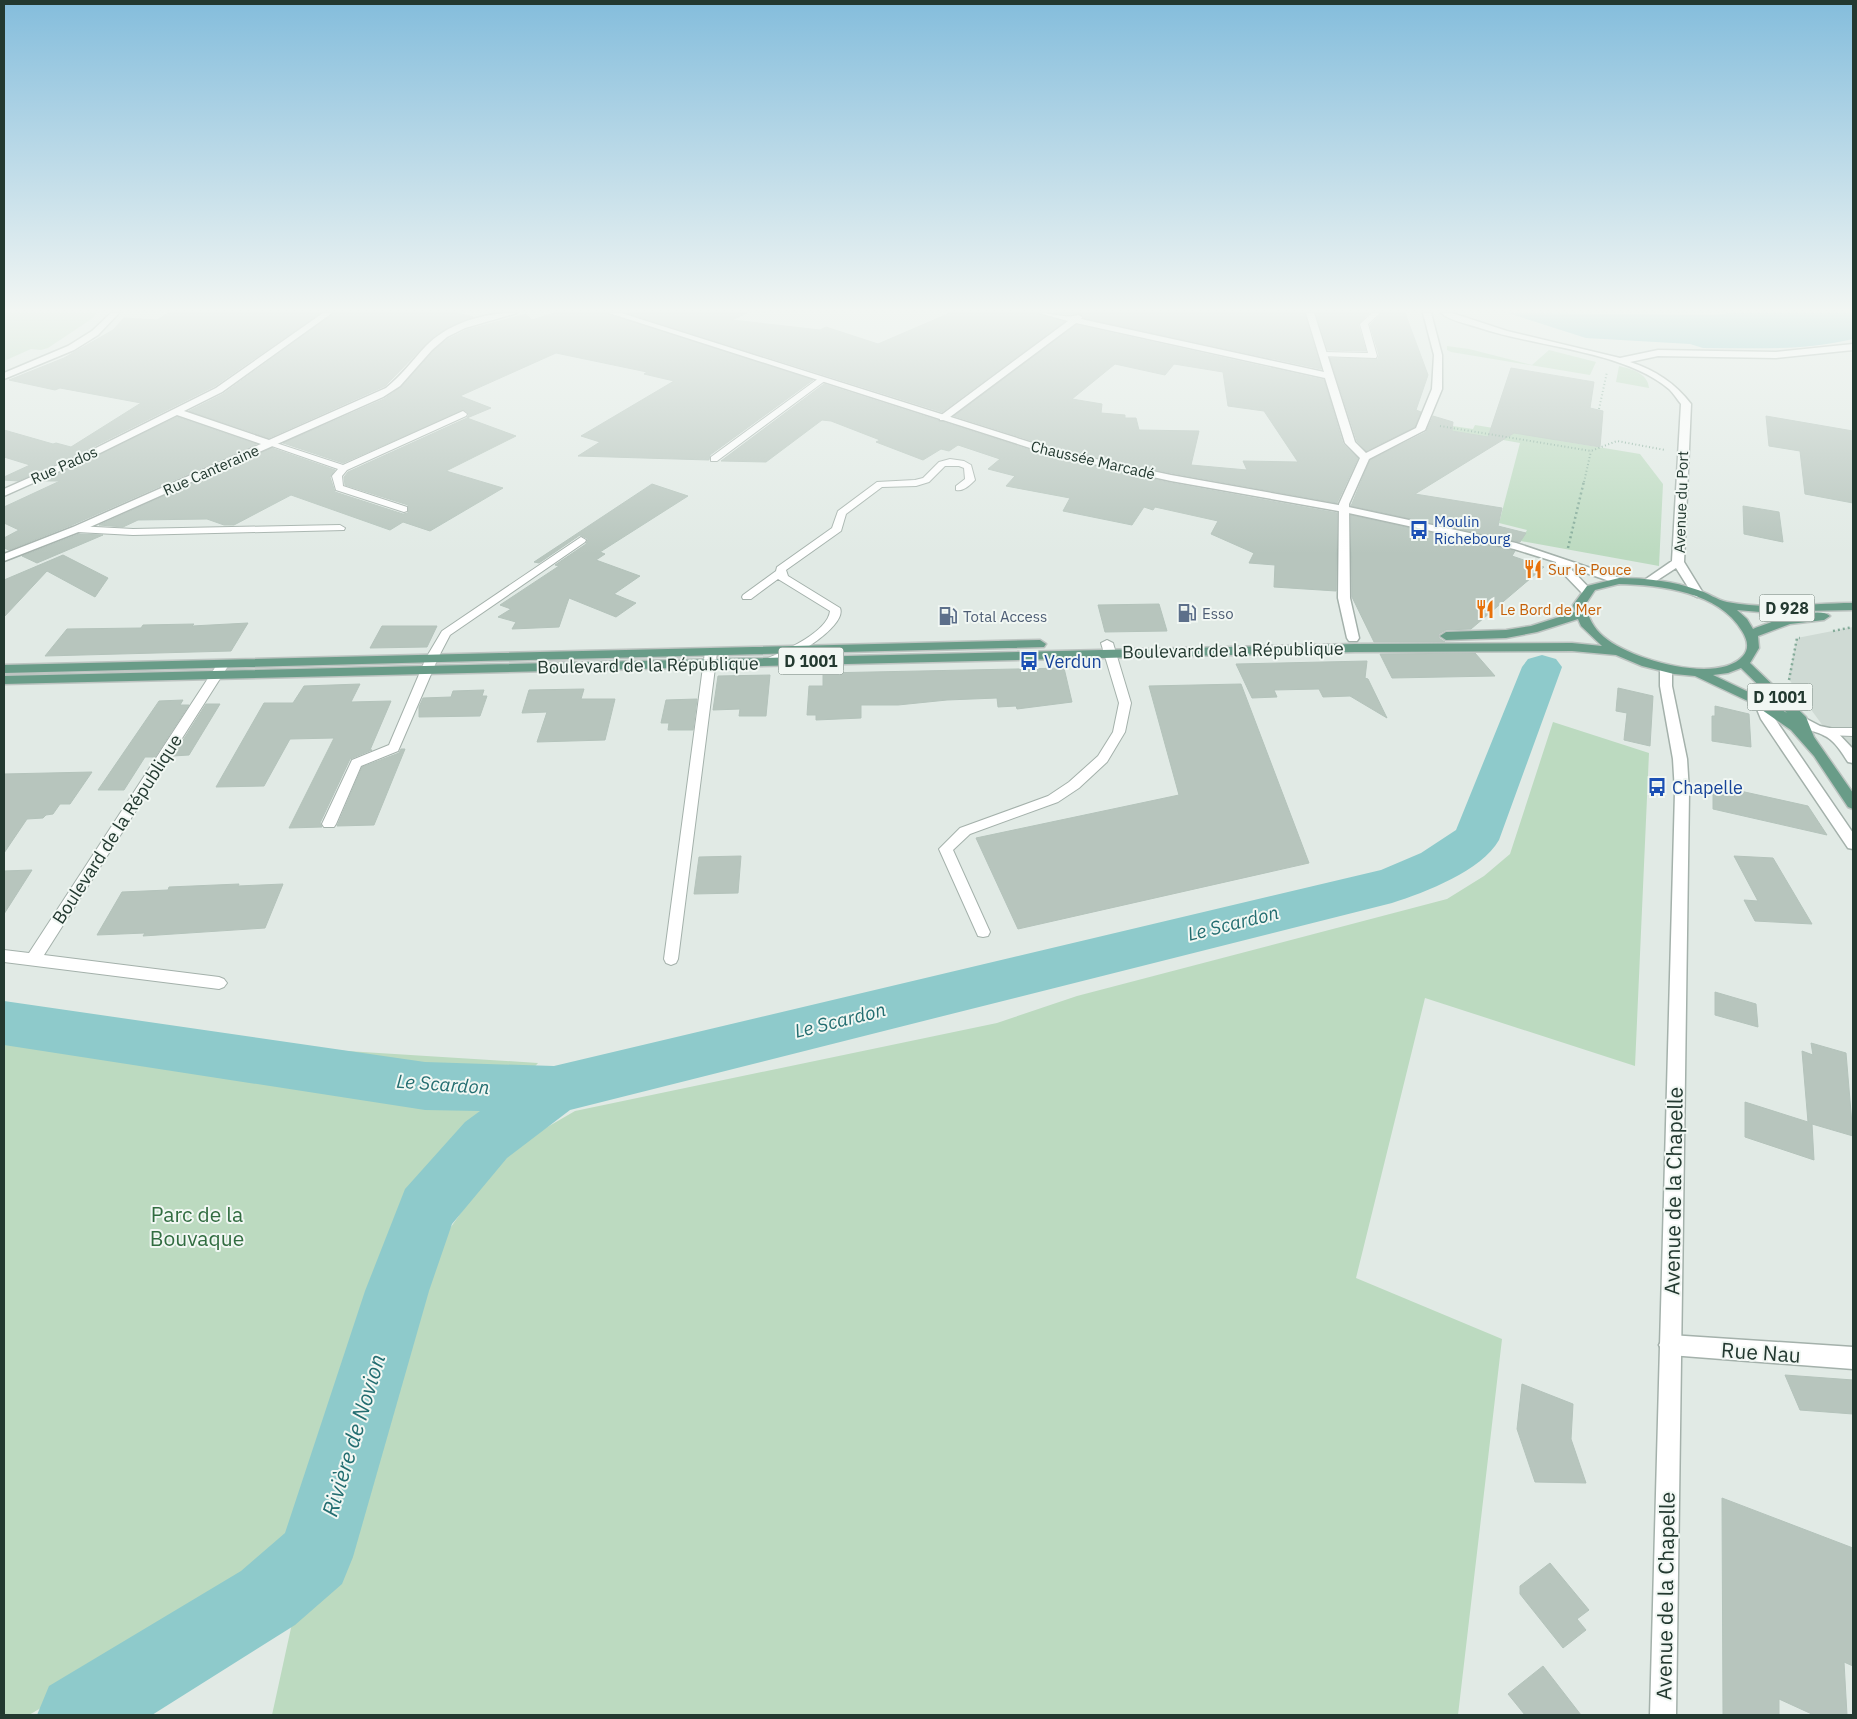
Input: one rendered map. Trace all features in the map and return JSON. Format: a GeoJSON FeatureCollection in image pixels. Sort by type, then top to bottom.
{"type":"FeatureCollection","features":[{"type":"Feature","properties":{"kind":"main road"},"geometry":{"type":"LineString","coordinates":[[1619,581],[1649,581],[1673,586],[1697,593],[1720,604],[1746,626],[1754,642],[1753,649],[1743,662],[1717,671],[1696,672],[1666,669],[1641,662],[1618,652],[1597,638],[1583,624],[1579,615],[1578,605],[1592,588],[1619,581]]}},
{"type":"Feature","properties":{"kind":"main road","name":"D 928"},"geometry":{"type":"LineString","coordinates":[[1720,604],[1760,608],[1853,606]]}},
{"type":"Feature","properties":{"kind":"main road","name":"Boulevard de la République"},"geometry":{"type":"LineString","coordinates":[[710,657],[770,662],[1353,638],[1506,634],[1533,629],[1579,615]]}},
{"type":"Feature","properties":{"kind":"main road","name":"D 928"},"geometry":{"type":"LineString","coordinates":[[1751,635],[1773,624],[1808,617],[1853,616]]}},
{"type":"Feature","properties":{"kind":"main road","name":"Boulevard de la République"},"geometry":{"type":"LineString","coordinates":[[4,680],[217,675],[430,664],[710,657],[795,650],[1483,646],[1572,647],[1618,652]]}},
{"type":"Feature","properties":{"kind":"main road","name":"D 1001"},"geometry":{"type":"LineString","coordinates":[[1743,662],[1802,720],[1807,738],[1853,804]]}},
{"type":"Feature","properties":{"kind":"main road","name":"Boulevard de la République"},"geometry":{"type":"LineString","coordinates":[[4,669],[224,663],[430,664]]}},
{"type":"Feature","properties":{"kind":"main road"},"geometry":{"type":"LineString","coordinates":[[1696,672],[1748,694],[1773,710],[1807,738]]}},
{"type":"Feature","properties":{"kind":"street","name":"Rue Pados"},"geometry":{"type":"LineString","coordinates":[[4,493],[178,412],[213,393]]}},
{"type":"Feature","properties":{"kind":"street","name":"Rue Canteraine"},"geometry":{"type":"LineString","coordinates":[[4,558],[78,529],[384,393]]}},
{"type":"Feature","properties":{"kind":"street","name":"Chaussée Marcadé"},"geometry":{"type":"LineString","coordinates":[[864,393],[1056,453],[1171,478],[1344,509],[1516,546],[1536,551],[1619,581]]}},
{"type":"Feature","properties":{"kind":"street"},"geometry":{"type":"LineString","coordinates":[[943,418],[976,393]]}},
{"type":"Feature","properties":{"kind":"street"},"geometry":{"type":"LineString","coordinates":[[1334,393],[1350,443],[1365,457]]}},
{"type":"Feature","properties":{"kind":"street"},"geometry":{"type":"LineString","coordinates":[[1353,638],[1344,598],[1344,509],[1365,457],[1420,430],[1435,393]]}},
{"type":"Feature","properties":{"kind":"street","name":"Avenue du Port"},"geometry":{"type":"LineString","coordinates":[[1680,393],[1686,404],[1678,562],[1697,593]]}},
{"type":"Feature","properties":{"kind":"street"},"geometry":{"type":"LineString","coordinates":[[178,412],[270,444]]}},
{"type":"Feature","properties":{"kind":"street","name":"Chaussée Marcadé"},"geometry":{"type":"LineString","coordinates":[[1555,559],[1587,592]]}},
{"type":"Feature","properties":{"kind":"street","name":"Avenue du Port"},"geometry":{"type":"LineString","coordinates":[[1649,581],[1678,562]]}},
{"type":"Feature","properties":{"kind":"street","name":"Avenue de la Chapelle"},"geometry":{"type":"LineString","coordinates":[[1663,1715],[1682,792],[1680,759],[1666,686],[1666,669]]}},
{"type":"Feature","properties":{"kind":"street"},"geometry":{"type":"LineString","coordinates":[[1761,702],[1768,719],[1853,844]]}},
{"type":"Feature","properties":{"kind":"street"},"geometry":{"type":"LineString","coordinates":[[1802,720],[1816,729],[1829,732],[1843,745],[1853,759]]}},
{"type":"Feature","properties":{"kind":"street","name":"Rue Nau"},"geometry":{"type":"LineString","coordinates":[[1670,1345],[1853,1358]]}},
{"type":"Feature","properties":{"kind":"lane"},"geometry":{"type":"LineString","coordinates":[[714,458],[804,393]]}},
{"type":"Feature","properties":{"kind":"lane"},"geometry":{"type":"LineString","coordinates":[[404,509],[338,488],[336,476],[344,468],[463,414]]}},
{"type":"Feature","properties":{"kind":"lane"},"geometry":{"type":"LineString","coordinates":[[270,444],[344,468]]}},
{"type":"Feature","properties":{"kind":"lane"},"geometry":{"type":"LineString","coordinates":[[747,597],[781,572],[781,569],[837,529],[841,513],[880,484],[916,483],[926,480],[942,464],[950,462],[961,463],[968,467],[970,480],[959,488]]}},
{"type":"Feature","properties":{"kind":"lane"},"geometry":{"type":"LineString","coordinates":[[78,529],[133,532],[340,528]]}},
{"type":"Feature","properties":{"kind":"lane"},"geometry":{"type":"LineString","coordinates":[[329,824],[356,763],[394,748],[430,664],[446,633],[581,540]]}},
{"type":"Feature","properties":{"kind":"lane"},"geometry":{"type":"LineString","coordinates":[[770,662],[795,650],[822,631],[837,614],[836,610],[809,592],[783,578],[781,572]]}},
{"type":"Feature","properties":{"kind":"lane"},"geometry":{"type":"LineString","coordinates":[[983,932],[946,849],[965,831],[1053,799],[1074,785],[1103,759],[1118,732],[1125,703],[1109,648]]}},
{"type":"Feature","properties":{"kind":"lane"},"geometry":{"type":"LineString","coordinates":[[671,960],[710,657]]}},
{"type":"Feature","properties":{"kind":"lane","name":"Boulevard de la République"},"geometry":{"type":"LineString","coordinates":[[33,959],[224,663]]}},
{"type":"Feature","properties":{"kind":"lane"},"geometry":{"type":"LineString","coordinates":[[1829,732],[1853,732]]}},
{"type":"Feature","properties":{"kind":"lane"},"geometry":{"type":"LineString","coordinates":[[4,956],[219,983]]}},
{"type":"Feature","properties":{"kind":"path"},"geometry":{"type":"LineString","coordinates":[[1599,409],[1602,393]]}},
{"type":"Feature","properties":{"kind":"path"},"geometry":{"type":"LineString","coordinates":[[1422,423],[1591,451],[1618,441],[1683,452]]}},
{"type":"Feature","properties":{"kind":"path"},"geometry":{"type":"LineString","coordinates":[[1586,570],[1568,548],[1591,451]]}},
{"type":"Feature","properties":{"kind":"path"},"geometry":{"type":"LineString","coordinates":[[1825,633],[1853,627]]}},
{"type":"Feature","properties":{"kind":"path"},"geometry":{"type":"LineString","coordinates":[[1794,686],[1788,678],[1797,638],[1806,636]]}},
{"type":"Feature","properties":{"kind":"shaded area"},"geometry":{"type":"Polygon","coordinates":[[[1853,627],[1853,767],[1788,678],[1797,638],[1853,627]]]}},
{"type":"Feature","properties":{"kind":"green space"},"geometry":{"type":"Polygon","coordinates":[[[1475,425],[1640,454],[1663,484],[1659,566],[1521,541],[1527,530],[1499,523],[1520,443],[1441,429],[1453,426],[1473,429],[1475,425]]]}},
{"type":"Feature","properties":{"kind":"green space"},"geometry":{"type":"Polygon","coordinates":[[[1553,722],[1649,753],[1635,1066],[1425,998],[1356,1278],[1502,1339],[1458,1715],[272,1715],[296,1605],[370,1486],[436,1248],[504,1152],[575,1111],[997,1023],[1077,996],[1447,899],[1484,876],[1510,854],[1553,722]]]}},
{"type":"Feature","properties":{"kind":"green space","name":"Parc de la Bouvaque"},"geometry":{"type":"Polygon","coordinates":[[[4,1005],[315,1049],[538,1063],[410,1206],[273,1570],[29,1715],[4,1715],[4,1005]]]}},
{"type":"Feature","properties":{"kind":"building"},"geometry":{"type":"Polygon","coordinates":[[[88,393],[201,393],[93,447],[18,481],[4,480],[4,477],[30,465],[4,457],[4,430],[53,444],[71,447],[141,403],[88,393]]]}},
{"type":"Feature","properties":{"kind":"building"},"geometry":{"type":"Polygon","coordinates":[[[369,393],[269,438],[189,411],[223,394],[369,393]]]}},
{"type":"Feature","properties":{"kind":"building"},"geometry":{"type":"Polygon","coordinates":[[[392,393],[466,393],[460,396],[491,408],[467,418],[469,414],[464,410],[343,463],[283,443],[384,399],[392,393]]]}},
{"type":"Feature","properties":{"kind":"building"},"geometry":{"type":"Polygon","coordinates":[[[653,393],[795,393],[710,455],[709,460],[578,456],[600,442],[581,436],[653,393]]]}},
{"type":"Feature","properties":{"kind":"building"},"geometry":{"type":"Polygon","coordinates":[[[812,393],[853,393],[1052,457],[1171,483],[1337,513],[1336,591],[1274,587],[1275,565],[1249,563],[1254,553],[1211,534],[1218,521],[1155,507],[1153,510],[1144,507],[1132,525],[1063,511],[1070,498],[1006,486],[1015,476],[988,469],[1000,459],[958,445],[949,451],[941,449],[923,460],[876,442],[880,440],[831,421],[822,420],[766,462],[721,461],[812,393]]]}},
{"type":"Feature","properties":{"kind":"building"},"geometry":{"type":"Polygon","coordinates":[[[882,393],[967,393],[942,412],[882,393]]]}},
{"type":"Feature","properties":{"kind":"building"},"geometry":{"type":"Polygon","coordinates":[[[985,393],[1079,393],[1072,399],[1102,404],[1101,413],[1125,415],[1125,418],[1136,418],[1139,430],[1199,431],[1191,465],[1247,470],[1243,461],[1298,462],[1264,411],[1228,406],[1226,393],[1328,393],[1343,444],[1358,458],[1337,503],[1171,473],[1058,449],[954,416],[985,393]]]}},
{"type":"Feature","properties":{"kind":"building"},"geometry":{"type":"Polygon","coordinates":[[[1341,393],[1422,393],[1416,410],[1421,412],[1415,427],[1366,451],[1357,441],[1341,393]]]}},
{"type":"Feature","properties":{"kind":"building"},"geometry":{"type":"Polygon","coordinates":[[[1503,393],[1592,393],[1590,408],[1603,411],[1600,447],[1514,433],[1415,494],[1502,508],[1498,526],[1526,533],[1520,542],[1351,506],[1370,460],[1426,432],[1433,416],[1453,422],[1452,431],[1488,437],[1503,393]]]}},
{"type":"Feature","properties":{"kind":"building"},"geometry":{"type":"Polygon","coordinates":[[[1766,416],[1853,431],[1853,503],[1805,494],[1800,451],[1769,446],[1766,416]]]}},
{"type":"Feature","properties":{"kind":"building"},"geometry":{"type":"Polygon","coordinates":[[[177,417],[256,444],[72,525],[9,550],[4,548],[4,538],[19,530],[4,523],[4,507],[60,481],[42,481],[177,417]]]}},
{"type":"Feature","properties":{"kind":"building"},"geometry":{"type":"Polygon","coordinates":[[[467,418],[516,436],[446,471],[503,488],[430,531],[403,522],[390,530],[291,495],[234,525],[224,525],[207,519],[138,520],[123,527],[99,525],[272,448],[335,470],[330,477],[335,492],[403,514],[408,513],[408,505],[345,485],[344,477],[348,472],[467,418]]]}},
{"type":"Feature","properties":{"kind":"building"},"geometry":{"type":"Polygon","coordinates":[[[652,484],[688,496],[600,552],[605,554],[596,560],[640,576],[614,594],[636,603],[616,617],[569,598],[559,627],[512,629],[516,622],[498,617],[511,609],[500,605],[559,566],[555,565],[586,544],[588,539],[580,535],[539,563],[534,562],[652,484]]]}},
{"type":"Feature","properties":{"kind":"building"},"geometry":{"type":"Polygon","coordinates":[[[1743,506],[1779,512],[1783,542],[1744,534],[1743,506]]]}},
{"type":"Feature","properties":{"kind":"building"},"geometry":{"type":"Polygon","coordinates":[[[1351,515],[1515,551],[1512,556],[1544,567],[1471,629],[1446,630],[1439,634],[1439,638],[1445,642],[1374,642],[1352,597],[1351,515]]]}},
{"type":"Feature","properties":{"kind":"building"},"geometry":{"type":"Polygon","coordinates":[[[79,534],[103,535],[37,563],[22,556],[79,534]]]}},
{"type":"Feature","properties":{"kind":"building"},"geometry":{"type":"Polygon","coordinates":[[[63,555],[108,578],[95,597],[47,571],[4,617],[4,580],[63,555]]]}},
{"type":"Feature","properties":{"kind":"building"},"geometry":{"type":"Polygon","coordinates":[[[1159,604],[1167,631],[1105,632],[1098,605],[1159,604]]]}},
{"type":"Feature","properties":{"kind":"building"},"geometry":{"type":"Polygon","coordinates":[[[248,623],[231,651],[45,656],[67,629],[248,623]]]}},
{"type":"Feature","properties":{"kind":"building"},"geometry":{"type":"Polygon","coordinates":[[[382,626],[437,626],[427,647],[370,648],[382,626]]]}},
{"type":"Feature","properties":{"kind":"building"},"geometry":{"type":"Polygon","coordinates":[[[1475,653],[1495,676],[1392,678],[1380,654],[1475,653]]]}},
{"type":"Feature","properties":{"kind":"building"},"geometry":{"type":"Polygon","coordinates":[[[1367,661],[1365,678],[1368,679],[1387,718],[1350,696],[1323,697],[1319,689],[1274,690],[1277,697],[1252,698],[1236,664],[1367,661]]]}},
{"type":"Feature","properties":{"kind":"building"},"geometry":{"type":"Polygon","coordinates":[[[1064,668],[1072,702],[1017,709],[1016,706],[998,707],[997,698],[947,700],[898,705],[861,705],[861,718],[816,720],[816,715],[807,715],[809,686],[823,686],[823,673],[1064,668]]]}},
{"type":"Feature","properties":{"kind":"building"},"geometry":{"type":"Polygon","coordinates":[[[770,675],[766,716],[739,716],[740,709],[713,710],[718,676],[770,675]]]}},
{"type":"Feature","properties":{"kind":"building"},"geometry":{"type":"Polygon","coordinates":[[[360,684],[351,702],[391,701],[370,750],[372,750],[350,759],[320,823],[322,827],[289,828],[334,738],[290,739],[264,786],[216,787],[264,703],[293,703],[304,686],[360,684]]]}},
{"type":"Feature","properties":{"kind":"building"},"geometry":{"type":"Polygon","coordinates":[[[1241,684],[1309,863],[1018,929],[976,838],[1179,795],[1149,686],[1241,684]]]}},
{"type":"Feature","properties":{"kind":"building"},"geometry":{"type":"Polygon","coordinates":[[[1618,688],[1653,696],[1650,746],[1624,740],[1627,713],[1616,711],[1618,688]]]}},
{"type":"Feature","properties":{"kind":"building"},"geometry":{"type":"Polygon","coordinates":[[[584,689],[581,699],[615,699],[605,740],[537,742],[547,712],[522,713],[529,690],[584,689]]]}},
{"type":"Feature","properties":{"kind":"building"},"geometry":{"type":"Polygon","coordinates":[[[484,690],[482,696],[487,696],[480,716],[419,717],[419,707],[423,698],[451,697],[453,691],[484,690]]]}},
{"type":"Feature","properties":{"kind":"building"},"geometry":{"type":"Polygon","coordinates":[[[697,699],[693,730],[668,730],[669,723],[661,723],[666,700],[697,699]]]}},
{"type":"Feature","properties":{"kind":"building"},"geometry":{"type":"Polygon","coordinates":[[[183,700],[180,705],[189,705],[155,757],[145,757],[124,790],[98,790],[159,701],[183,700]]]}},
{"type":"Feature","properties":{"kind":"building"},"geometry":{"type":"Polygon","coordinates":[[[206,704],[220,704],[189,755],[173,756],[206,704]]]}},
{"type":"Feature","properties":{"kind":"building"},"geometry":{"type":"Polygon","coordinates":[[[1715,706],[1749,714],[1751,747],[1712,741],[1712,716],[1715,716],[1715,706]]]}},
{"type":"Feature","properties":{"kind":"building"},"geometry":{"type":"Polygon","coordinates":[[[401,749],[405,749],[374,825],[337,826],[362,767],[399,753],[401,749]]]}},
{"type":"Feature","properties":{"kind":"building"},"geometry":{"type":"Polygon","coordinates":[[[92,772],[70,804],[60,804],[53,814],[46,815],[43,818],[27,819],[4,853],[4,774],[92,772]]]}},
{"type":"Feature","properties":{"kind":"building"},"geometry":{"type":"Polygon","coordinates":[[[1713,785],[1808,806],[1827,835],[1713,809],[1713,785]]]}},
{"type":"Feature","properties":{"kind":"building"},"geometry":{"type":"Polygon","coordinates":[[[741,856],[738,893],[694,894],[699,857],[741,856]]]}},
{"type":"Feature","properties":{"kind":"building"},"geometry":{"type":"Polygon","coordinates":[[[1734,856],[1773,858],[1812,924],[1755,921],[1744,900],[1758,901],[1734,856]]]}},
{"type":"Feature","properties":{"kind":"building"},"geometry":{"type":"Polygon","coordinates":[[[32,870],[4,914],[4,871],[32,870]]]}},
{"type":"Feature","properties":{"kind":"building"},"geometry":{"type":"Polygon","coordinates":[[[239,884],[238,886],[283,884],[265,928],[143,936],[145,933],[97,935],[122,892],[168,890],[169,887],[239,884]]]}},
{"type":"Feature","properties":{"kind":"building"},"geometry":{"type":"Polygon","coordinates":[[[1715,992],[1756,1004],[1758,1027],[1715,1015],[1715,992]]]}},
{"type":"Feature","properties":{"kind":"building"},"geometry":{"type":"Polygon","coordinates":[[[1811,1043],[1846,1053],[1853,1136],[1812,1124],[1814,1160],[1745,1137],[1745,1102],[1808,1122],[1802,1051],[1813,1055],[1811,1043]]]}},
{"type":"Feature","properties":{"kind":"building"},"geometry":{"type":"Polygon","coordinates":[[[1785,1375],[1853,1380],[1853,1414],[1800,1410],[1785,1375]]]}},
{"type":"Feature","properties":{"kind":"building"},"geometry":{"type":"Polygon","coordinates":[[[1522,1384],[1573,1404],[1571,1439],[1586,1483],[1535,1482],[1517,1429],[1522,1384]]]}},
{"type":"Feature","properties":{"kind":"building"},"geometry":{"type":"Polygon","coordinates":[[[1722,1498],[1853,1548],[1853,1666],[1844,1662],[1847,1715],[1814,1715],[1779,1699],[1779,1715],[1723,1715],[1722,1498]]]}},
{"type":"Feature","properties":{"kind":"building"},"geometry":{"type":"Polygon","coordinates":[[[1550,1563],[1589,1610],[1577,1619],[1586,1630],[1563,1648],[1520,1594],[1520,1586],[1550,1563]]]}},
{"type":"Feature","properties":{"kind":"building"},"geometry":{"type":"Polygon","coordinates":[[[1543,1666],[1581,1715],[1525,1715],[1508,1694],[1543,1666]]]}},
{"type":"Feature","properties":{"kind":"waterway","name":"Le Scardon"},"geometry":{"type":"LineString","coordinates":[[554,1090],[1392,885],[1438,865],[1476,840],[1542,667]]}},
{"type":"Feature","properties":{"kind":"waterway","name":"Le Scardon"},"geometry":{"type":"LineString","coordinates":[[4,1023],[425,1086],[554,1090]]}},
{"type":"Feature","properties":{"kind":"waterway","name":"Rivière de Novion"},"geometry":{"type":"LineString","coordinates":[[78,1715],[268,1598],[315,1557],[397,1291],[427,1209],[486,1140],[554,1090]]}},
{"type":"Feature","properties":{"kind":"place","name":"Moulin Richebourg"},"geometry":{"type":"Point","coordinates":[1419,530]}},
{"type":"Feature","properties":{"kind":"place","name":"Sur le Pouce"},"geometry":{"type":"Point","coordinates":[1533,569]}},
{"type":"Feature","properties":{"kind":"place","name":"Le Bord de Mer"},"geometry":{"type":"Point","coordinates":[1485,609]}},
{"type":"Feature","properties":{"kind":"place","name":"Esso"},"geometry":{"type":"Point","coordinates":[1187,613]}},
{"type":"Feature","properties":{"kind":"place","name":"Total Access"},"geometry":{"type":"Point","coordinates":[948,616]}},
{"type":"Feature","properties":{"kind":"place","name":"Verdun"},"geometry":{"type":"Point","coordinates":[1029,661]}},
{"type":"Feature","properties":{"kind":"place","name":"Chapelle"},"geometry":{"type":"Point","coordinates":[1657,787]}}]}
